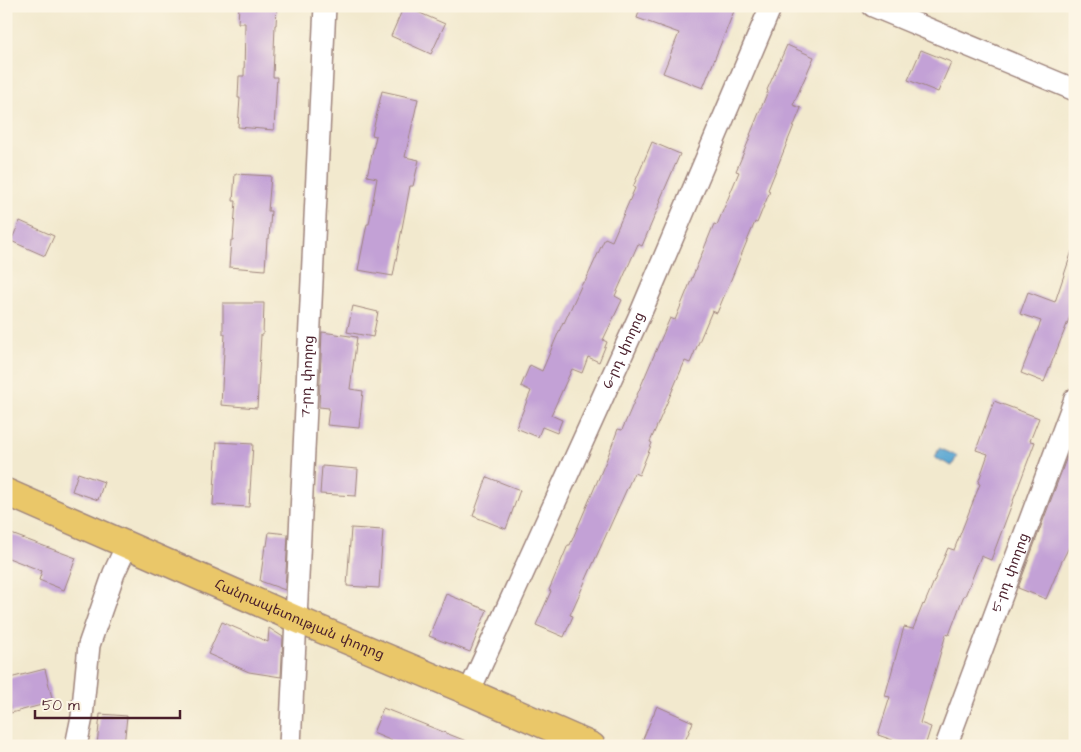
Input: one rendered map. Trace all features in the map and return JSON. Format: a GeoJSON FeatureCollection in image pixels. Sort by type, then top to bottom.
{"type":"FeatureCollection","features":[{"type":"Feature","properties":{"kind":"main road","name":"Հանրապետության փողոց"},"geometry":{"type":"LineString","coordinates":[[6,492],[296,620],[470,692],[592,746]]}},
{"type":"Feature","properties":{"kind":"street","name":"7-րդ փողոց"},"geometry":{"type":"LineString","coordinates":[[290,746],[325,6]]}},
{"type":"Feature","properties":{"kind":"street","name":"6-րդ փողոց"},"geometry":{"type":"LineString","coordinates":[[470,692],[639,317],[771,6]]}},
{"type":"Feature","properties":{"kind":"street"},"geometry":{"type":"LineString","coordinates":[[873,6],[1075,90]]}},
{"type":"Feature","properties":{"kind":"street","name":"5-րդ փողոց"},"geometry":{"type":"LineString","coordinates":[[946,746],[1075,399]]}},
{"type":"Feature","properties":{"kind":"street"},"geometry":{"type":"LineString","coordinates":[[76,746],[82,717],[89,645],[114,573],[127,545]]}},
{"type":"Feature","properties":{"kind":"water"},"geometry":{"type":"Polygon","coordinates":[[[939,448],[957,456],[952,466],[935,458],[939,448]]]}},
{"type":"Feature","properties":{"kind":"building"},"geometry":{"type":"Polygon","coordinates":[[[239,6],[277,6],[273,77],[277,77],[274,130],[238,127],[239,76],[244,76],[245,23],[238,23],[239,6]]]}},
{"type":"Feature","properties":{"kind":"building"},"geometry":{"type":"Polygon","coordinates":[[[404,6],[445,24],[431,54],[391,36],[404,6]]]}},
{"type":"Feature","properties":{"kind":"building"},"geometry":{"type":"Polygon","coordinates":[[[641,6],[721,6],[734,11],[703,88],[663,73],[679,33],[637,18],[641,6]]]}},
{"type":"Feature","properties":{"kind":"building"},"geometry":{"type":"Polygon","coordinates":[[[787,45],[814,57],[793,105],[801,108],[768,190],[770,191],[717,313],[712,311],[690,363],[685,361],[650,442],[652,443],[639,475],[634,473],[570,615],[573,616],[564,637],[536,625],[551,591],[549,590],[606,461],[618,429],[622,430],[670,318],[675,320],[714,224],[717,225],[739,172],[736,171],[767,90],[787,45]]]}},
{"type":"Feature","properties":{"kind":"building"},"geometry":{"type":"Polygon","coordinates":[[[921,50],[951,62],[938,92],[908,80],[921,50]]]}},
{"type":"Feature","properties":{"kind":"building"},"geometry":{"type":"Polygon","coordinates":[[[382,91],[418,99],[405,157],[419,160],[413,186],[410,186],[393,276],[358,270],[377,178],[367,176],[376,136],[372,135],[382,91]]]}},
{"type":"Feature","properties":{"kind":"building"},"geometry":{"type":"Polygon","coordinates":[[[652,142],[680,154],[642,246],[638,244],[615,296],[622,300],[603,340],[607,342],[599,362],[588,357],[582,373],[572,369],[551,415],[562,420],[557,433],[542,427],[538,437],[516,428],[531,391],[521,386],[530,365],[542,371],[563,322],[583,282],[585,282],[605,238],[612,241],[652,142]]]}},
{"type":"Feature","properties":{"kind":"building"},"geometry":{"type":"Polygon","coordinates":[[[235,174],[271,176],[268,211],[271,211],[265,270],[229,267],[236,201],[233,201],[235,174]]]}},
{"type":"Feature","properties":{"kind":"building"},"geometry":{"type":"Polygon","coordinates":[[[20,221],[54,236],[45,256],[11,241],[20,221]]]}},
{"type":"Feature","properties":{"kind":"building"},"geometry":{"type":"Polygon","coordinates":[[[1072,251],[1075,251],[1075,304],[1044,382],[1021,373],[1041,321],[1020,314],[1028,292],[1055,302],[1072,251]]]}},
{"type":"Feature","properties":{"kind":"building"},"geometry":{"type":"Polygon","coordinates":[[[223,303],[264,303],[257,408],[221,405],[225,334],[223,334],[223,303]]]}},
{"type":"Feature","properties":{"kind":"building"},"geometry":{"type":"Polygon","coordinates":[[[353,306],[378,312],[373,337],[347,332],[353,306]]]}},
{"type":"Feature","properties":{"kind":"building"},"geometry":{"type":"Polygon","coordinates":[[[322,332],[357,337],[350,389],[363,391],[359,428],[327,425],[329,408],[319,407],[322,332]]]}},
{"type":"Feature","properties":{"kind":"building"},"geometry":{"type":"Polygon","coordinates":[[[994,401],[1039,418],[1030,441],[1035,442],[991,560],[981,556],[949,635],[946,634],[920,723],[931,727],[925,746],[910,746],[878,735],[890,697],[885,696],[904,627],[913,629],[948,548],[954,550],[980,484],[978,483],[988,454],[976,450],[994,401]]]}},
{"type":"Feature","properties":{"kind":"building"},"geometry":{"type":"Polygon","coordinates":[[[1075,439],[1075,535],[1046,599],[1018,588],[1075,439]]]}},
{"type":"Feature","properties":{"kind":"building"},"geometry":{"type":"Polygon","coordinates":[[[217,442],[253,444],[249,507],[213,505],[217,442]]]}},
{"type":"Feature","properties":{"kind":"building"},"geometry":{"type":"Polygon","coordinates":[[[322,466],[358,469],[356,496],[320,494],[322,466]]]}},
{"type":"Feature","properties":{"kind":"building"},"geometry":{"type":"Polygon","coordinates":[[[78,473],[104,482],[98,500],[72,491],[78,473]]]}},
{"type":"Feature","properties":{"kind":"building"},"geometry":{"type":"Polygon","coordinates":[[[487,477],[520,490],[506,529],[473,516],[487,477]]]}},
{"type":"Feature","properties":{"kind":"building"},"geometry":{"type":"Polygon","coordinates":[[[351,528],[383,530],[379,588],[347,586],[351,528]]]}},
{"type":"Feature","properties":{"kind":"building"},"geometry":{"type":"Polygon","coordinates":[[[6,532],[76,558],[64,590],[39,580],[42,571],[6,557],[6,532]]]}},
{"type":"Feature","properties":{"kind":"building"},"geometry":{"type":"Polygon","coordinates":[[[269,532],[288,534],[285,590],[260,581],[269,532]]]}},
{"type":"Feature","properties":{"kind":"building"},"geometry":{"type":"Polygon","coordinates":[[[446,594],[487,610],[470,652],[429,636],[446,594]]]}},
{"type":"Feature","properties":{"kind":"building"},"geometry":{"type":"Polygon","coordinates":[[[222,622],[268,642],[269,628],[283,637],[281,677],[249,672],[208,654],[222,622]]]}},
{"type":"Feature","properties":{"kind":"building"},"geometry":{"type":"Polygon","coordinates":[[[45,669],[53,702],[11,713],[6,693],[6,679],[45,669]]]}},
{"type":"Feature","properties":{"kind":"building"},"geometry":{"type":"Polygon","coordinates":[[[657,706],[693,722],[683,746],[640,746],[657,706]]]}},
{"type":"Feature","properties":{"kind":"building"},"geometry":{"type":"Polygon","coordinates":[[[383,708],[476,745],[404,746],[373,733],[383,708]]]}},
{"type":"Feature","properties":{"kind":"building"},"geometry":{"type":"Polygon","coordinates":[[[100,714],[127,716],[124,746],[97,746],[100,714]]]}}]}
